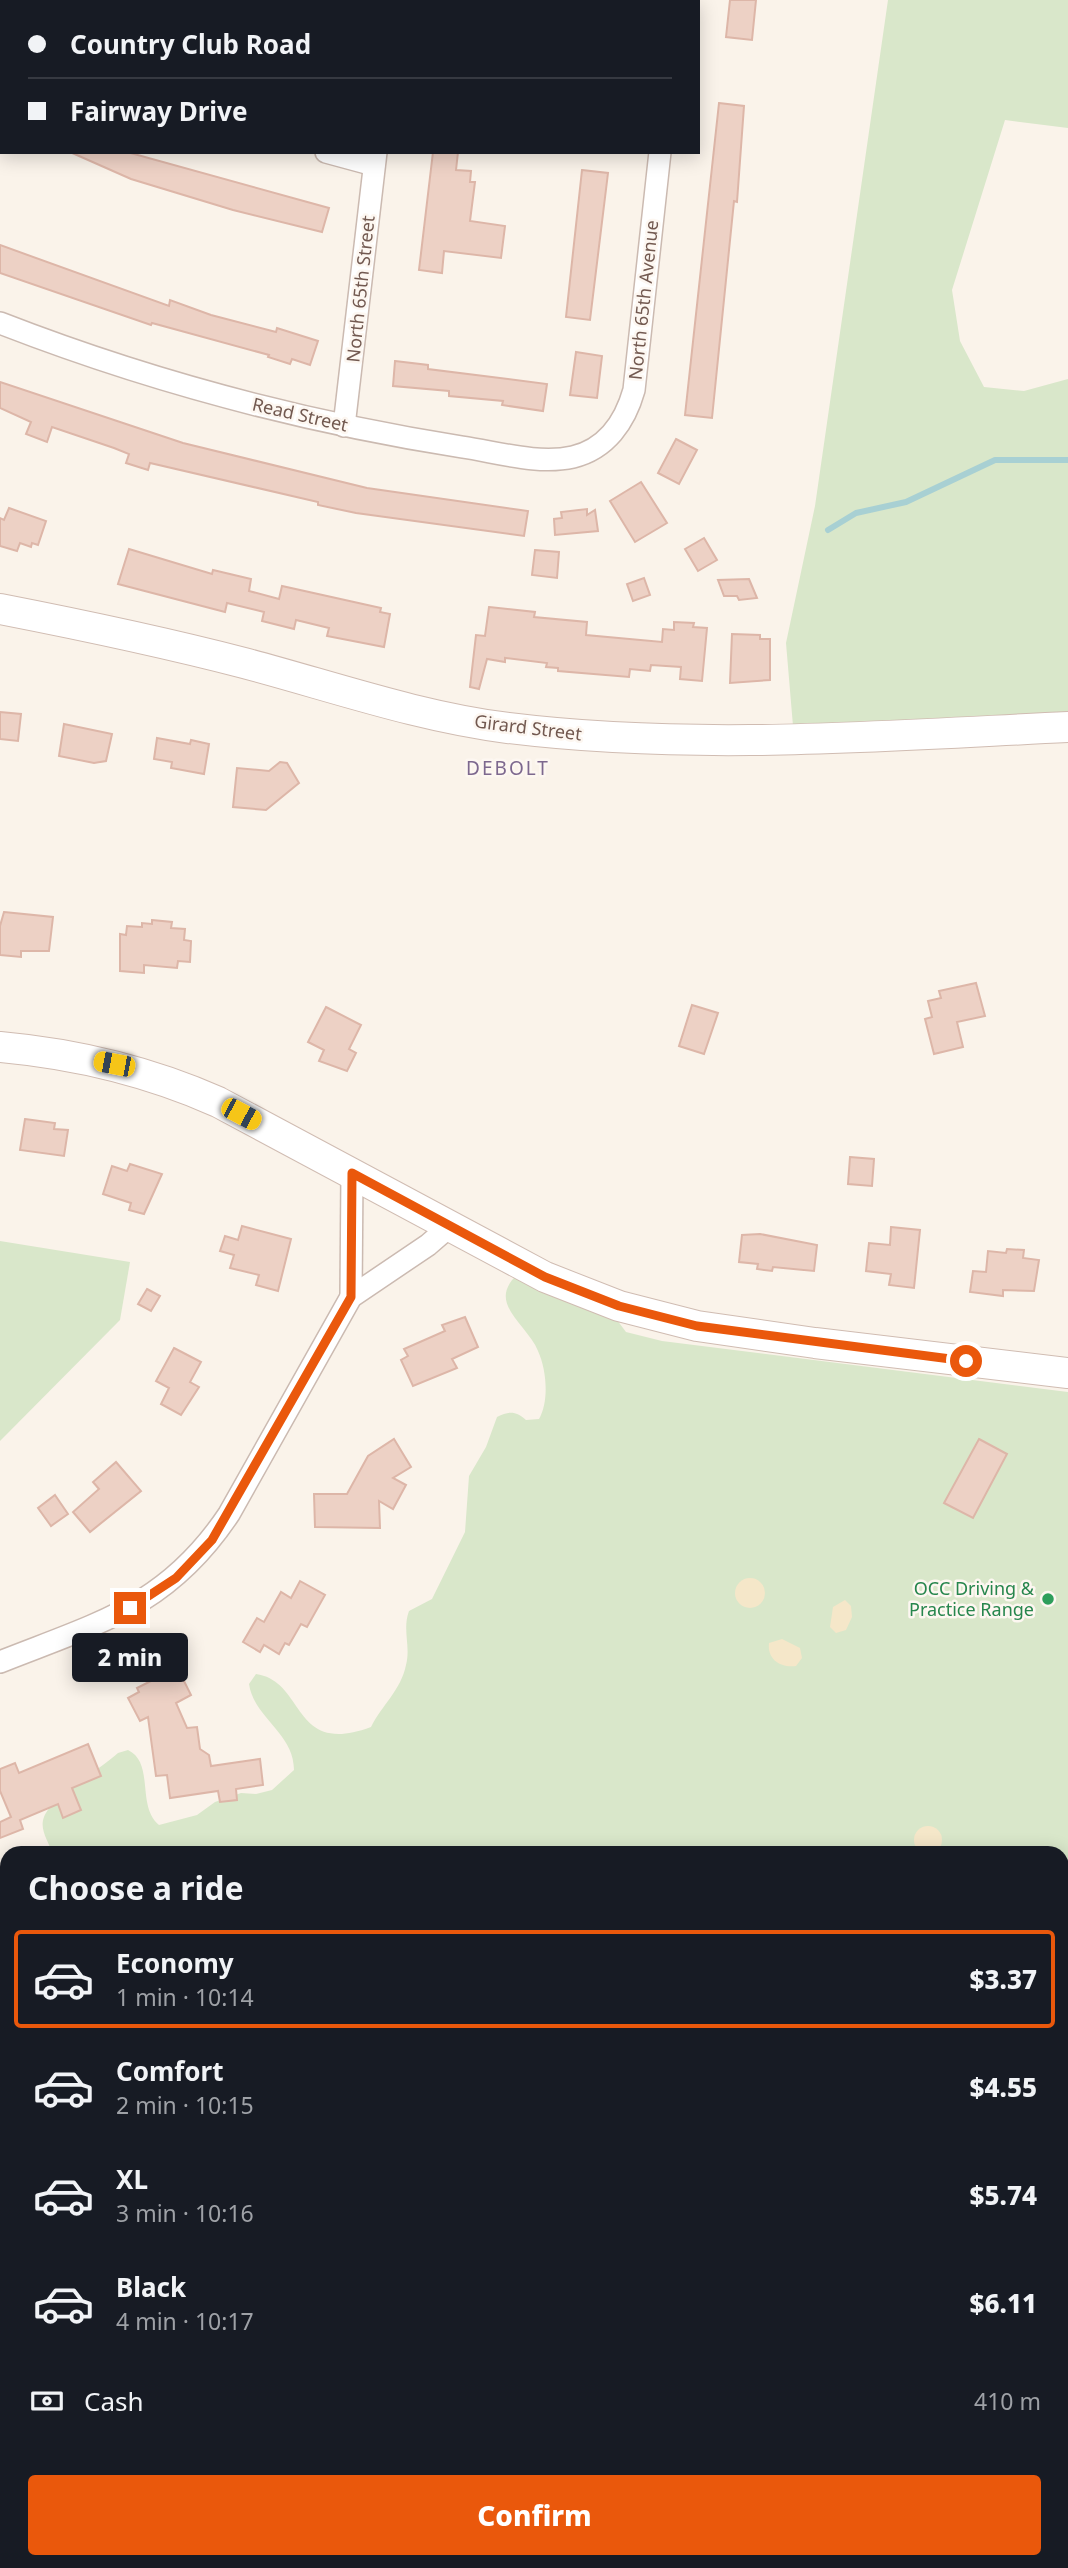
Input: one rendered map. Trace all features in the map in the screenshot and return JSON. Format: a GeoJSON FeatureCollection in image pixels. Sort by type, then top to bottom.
{"type":"FeatureCollection","features":[{"type":"Feature","properties":{"kind":"street"},"geometry":{"type":"LineString","coordinates":[[340,154],[375,159]]}},
{"type":"Feature","properties":{"kind":"street","name":"North 65th Avenue"},"geometry":{"type":"LineString","coordinates":[[606,439],[622,422],[634,390],[660,154]]}},
{"type":"Feature","properties":{"kind":"street","name":"North 65th Street"},"geometry":{"type":"LineString","coordinates":[[344,426],[375,159]]}},
{"type":"Feature","properties":{"kind":"street","name":"Read Street"},"geometry":{"type":"LineString","coordinates":[[0,323],[188,387],[344,426],[535,458],[575,456],[606,439]]}},
{"type":"Feature","properties":{"kind":"street","name":"Girard Street"},"geometry":{"type":"LineString","coordinates":[[0,609],[121,634],[429,713],[505,728],[622,738],[753,740],[1068,727]]}},
{"type":"Feature","properties":{"kind":"street"},"geometry":{"type":"LineString","coordinates":[[0,1047],[47,1051],[114,1064],[173,1082],[218,1102],[580,1293],[660,1317],[815,1343],[1068,1373]]}},
{"type":"Feature","properties":{"kind":"street"},"geometry":{"type":"LineString","coordinates":[[351,1297],[352,1173]]}},
{"type":"Feature","properties":{"kind":"street"},"geometry":{"type":"LineString","coordinates":[[0,1662],[142,1602],[176,1578],[229,1514],[351,1297],[428,1245],[450,1226]]}},
{"type":"Feature","properties":{"kind":"green space"},"geometry":{"type":"Polygon","coordinates":[[[888,0],[1068,0],[1068,128],[1005,120],[952,290],[960,341],[984,387],[1024,391],[1068,379],[1068,715],[793,726],[786,643],[815,506],[888,0]]]}},
{"type":"Feature","properties":{"kind":"green space"},"geometry":{"type":"Polygon","coordinates":[[[0,1241],[130,1262],[120,1320],[0,1441],[0,1241]]]}},
{"type":"Feature","properties":{"kind":"green space"},"geometry":{"type":"Polygon","coordinates":[[[518,1274],[614,1316],[626,1332],[662,1341],[1068,1392],[1068,1846],[49,1846],[43,1826],[49,1809],[66,1792],[118,1753],[128,1750],[136,1756],[141,1765],[148,1807],[159,1825],[197,1815],[215,1802],[241,1793],[256,1794],[272,1790],[294,1770],[288,1746],[252,1696],[249,1684],[256,1674],[272,1680],[284,1689],[302,1714],[313,1725],[326,1732],[345,1734],[371,1727],[404,1674],[409,1611],[432,1599],[465,1532],[469,1476],[486,1447],[497,1417],[512,1413],[526,1420],[539,1419],[542,1412],[546,1386],[541,1359],[533,1341],[507,1304],[509,1285],[518,1274]]]}},
{"type":"Feature","properties":{"kind":"sand"},"geometry":{"type":"Polygon","coordinates":[[[750,1578],[761,1582],[765,1593],[761,1604],[750,1608],[739,1604],[735,1593],[739,1582],[750,1578]]]}},
{"type":"Feature","properties":{"kind":"sand"},"geometry":{"type":"Polygon","coordinates":[[[845,1600],[851,1606],[852,1617],[846,1630],[836,1633],[830,1627],[833,1607],[845,1600]]]}},
{"type":"Feature","properties":{"kind":"sand"},"geometry":{"type":"Polygon","coordinates":[[[782,1639],[800,1648],[802,1658],[796,1666],[780,1664],[770,1654],[769,1643],[782,1639]]]}},
{"type":"Feature","properties":{"kind":"sand"},"geometry":{"type":"Polygon","coordinates":[[[923,1827],[933,1827],[941,1835],[940,1846],[915,1845],[915,1835],[923,1827]]]}},
{"type":"Feature","properties":{"kind":"building"},"geometry":{"type":"Polygon","coordinates":[[[730,0],[756,0],[752,40],[726,37],[730,0]]]}},
{"type":"Feature","properties":{"kind":"building"},"geometry":{"type":"Polygon","coordinates":[[[719,103],[744,106],[737,202],[734,201],[712,418],[685,415],[719,103]]]}},
{"type":"Feature","properties":{"kind":"building"},"geometry":{"type":"Polygon","coordinates":[[[75,154],[134,154],[329,208],[322,232],[233,210],[131,179],[75,154]]]}},
{"type":"Feature","properties":{"kind":"building"},"geometry":{"type":"Polygon","coordinates":[[[433,154],[458,154],[456,170],[471,171],[470,182],[475,182],[470,221],[505,226],[501,258],[444,251],[442,273],[419,270],[433,154]]]}},
{"type":"Feature","properties":{"kind":"building"},"geometry":{"type":"Polygon","coordinates":[[[582,170],[608,173],[590,320],[566,317],[582,170]]]}},
{"type":"Feature","properties":{"kind":"building"},"geometry":{"type":"Polygon","coordinates":[[[0,245],[169,306],[170,300],[211,315],[276,332],[277,328],[318,341],[310,365],[292,359],[290,364],[268,357],[269,355],[152,323],[151,325],[0,273],[0,245]]]}},
{"type":"Feature","properties":{"kind":"building"},"geometry":{"type":"Polygon","coordinates":[[[576,352],[602,356],[597,398],[570,395],[576,352]]]}},
{"type":"Feature","properties":{"kind":"building"},"geometry":{"type":"Polygon","coordinates":[[[395,361],[428,365],[428,369],[547,384],[543,411],[502,405],[503,401],[449,396],[449,391],[393,386],[395,361]]]}},
{"type":"Feature","properties":{"kind":"building"},"geometry":{"type":"Polygon","coordinates":[[[0,382],[183,443],[367,488],[528,511],[524,536],[356,513],[150,463],[148,470],[126,463],[129,454],[52,427],[47,442],[26,434],[31,422],[0,408],[0,382]]]}},
{"type":"Feature","properties":{"kind":"building"},"geometry":{"type":"Polygon","coordinates":[[[676,439],[697,450],[679,484],[658,473],[676,439]]]}},
{"type":"Feature","properties":{"kind":"building"},"geometry":{"type":"Polygon","coordinates":[[[641,482],[667,523],[635,542],[610,501],[641,482]]]}},
{"type":"Feature","properties":{"kind":"building"},"geometry":{"type":"Polygon","coordinates":[[[9,508],[46,521],[38,545],[32,543],[31,547],[20,543],[17,551],[0,546],[0,518],[4,520],[9,508]]]}},
{"type":"Feature","properties":{"kind":"building"},"geometry":{"type":"Polygon","coordinates":[[[587,509],[587,515],[595,510],[598,531],[555,535],[554,519],[562,518],[561,512],[587,509]]]}},
{"type":"Feature","properties":{"kind":"building"},"geometry":{"type":"Polygon","coordinates":[[[704,538],[717,560],[698,571],[685,549],[704,538]]]}},
{"type":"Feature","properties":{"kind":"building"},"geometry":{"type":"Polygon","coordinates":[[[129,549],[212,574],[213,570],[251,579],[249,591],[279,599],[282,586],[381,608],[380,612],[390,614],[384,647],[327,636],[329,628],[296,620],[294,629],[262,621],[264,612],[227,603],[225,612],[118,584],[129,549]]]}},
{"type":"Feature","properties":{"kind":"building"},"geometry":{"type":"Polygon","coordinates":[[[535,550],[559,552],[557,578],[532,575],[535,550]]]}},
{"type":"Feature","properties":{"kind":"building"},"geometry":{"type":"Polygon","coordinates":[[[644,578],[650,595],[633,601],[627,584],[644,578]]]}},
{"type":"Feature","properties":{"kind":"building"},"geometry":{"type":"Polygon","coordinates":[[[749,579],[757,598],[739,600],[737,596],[724,596],[718,580],[749,579]]]}},
{"type":"Feature","properties":{"kind":"building"},"geometry":{"type":"Polygon","coordinates":[[[489,607],[535,612],[534,617],[587,622],[586,635],[662,642],[663,629],[674,630],[674,622],[694,623],[693,627],[707,628],[702,681],[680,679],[681,667],[651,665],[650,671],[630,669],[629,677],[558,671],[558,668],[546,667],[547,663],[505,658],[505,662],[487,659],[479,689],[470,687],[476,635],[485,636],[489,607]]]}},
{"type":"Feature","properties":{"kind":"building"},"geometry":{"type":"Polygon","coordinates":[[[732,634],[760,635],[760,639],[770,639],[770,680],[730,683],[732,634]]]}},
{"type":"Feature","properties":{"kind":"building"},"geometry":{"type":"Polygon","coordinates":[[[0,712],[21,714],[18,741],[0,739],[0,712]]]}},
{"type":"Feature","properties":{"kind":"building"},"geometry":{"type":"Polygon","coordinates":[[[64,724],[112,734],[106,761],[94,763],[59,756],[64,724]]]}},
{"type":"Feature","properties":{"kind":"building"},"geometry":{"type":"Polygon","coordinates":[[[157,738],[190,744],[191,740],[209,744],[204,774],[171,768],[172,762],[154,759],[157,738]]]}},
{"type":"Feature","properties":{"kind":"building"},"geometry":{"type":"Polygon","coordinates":[[[280,762],[287,763],[299,783],[266,810],[233,807],[237,768],[269,771],[280,762]]]}},
{"type":"Feature","properties":{"kind":"building"},"geometry":{"type":"Polygon","coordinates":[[[4,912],[53,917],[49,951],[21,951],[21,957],[0,955],[0,926],[4,912]]]}},
{"type":"Feature","properties":{"kind":"building"},"geometry":{"type":"Polygon","coordinates":[[[152,920],[172,922],[171,928],[185,929],[184,940],[191,941],[190,962],[178,961],[177,968],[144,965],[144,973],[120,971],[120,934],[126,935],[127,926],[142,927],[142,923],[152,924],[152,920]]]}},
{"type":"Feature","properties":{"kind":"building"},"geometry":{"type":"Polygon","coordinates":[[[976,983],[985,1016],[957,1022],[963,1047],[934,1054],[925,1019],[932,1017],[928,1001],[941,998],[939,991],[976,983]]]}},
{"type":"Feature","properties":{"kind":"building"},"geometry":{"type":"Polygon","coordinates":[[[692,1005],[718,1013],[704,1054],[679,1046],[692,1005]]]}},
{"type":"Feature","properties":{"kind":"building"},"geometry":{"type":"Polygon","coordinates":[[[326,1007],[361,1025],[349,1049],[356,1053],[347,1071],[319,1061],[324,1050],[308,1042],[326,1007]]]}},
{"type":"Feature","properties":{"kind":"building"},"geometry":{"type":"Polygon","coordinates":[[[25,1119],[55,1123],[54,1129],[68,1130],[64,1156],[20,1150],[25,1119]]]}},
{"type":"Feature","properties":{"kind":"building"},"geometry":{"type":"Polygon","coordinates":[[[850,1157],[874,1159],[872,1186],[848,1184],[850,1157]]]}},
{"type":"Feature","properties":{"kind":"building"},"geometry":{"type":"Polygon","coordinates":[[[130,1164],[162,1174],[144,1214],[129,1210],[131,1203],[103,1194],[112,1166],[127,1171],[130,1164]]]}},
{"type":"Feature","properties":{"kind":"building"},"geometry":{"type":"Polygon","coordinates":[[[242,1226],[291,1239],[278,1291],[256,1285],[259,1275],[230,1268],[234,1255],[220,1251],[225,1236],[238,1240],[242,1226]]]}},
{"type":"Feature","properties":{"kind":"building"},"geometry":{"type":"Polygon","coordinates":[[[891,1227],[920,1230],[914,1288],[889,1285],[891,1274],[866,1271],[869,1243],[890,1245],[891,1227]]]}},
{"type":"Feature","properties":{"kind":"building"},"geometry":{"type":"Polygon","coordinates":[[[760,1234],[817,1245],[814,1271],[773,1267],[772,1271],[757,1269],[758,1264],[739,1262],[742,1235],[760,1234]]]}},
{"type":"Feature","properties":{"kind":"building"},"geometry":{"type":"Polygon","coordinates":[[[1007,1249],[1024,1250],[1023,1258],[1039,1260],[1034,1291],[1003,1290],[1003,1296],[970,1292],[973,1271],[986,1272],[988,1251],[1006,1253],[1007,1249]]]}},
{"type":"Feature","properties":{"kind":"building"},"geometry":{"type":"Polygon","coordinates":[[[147,1289],[160,1296],[151,1311],[138,1304],[147,1289]]]}},
{"type":"Feature","properties":{"kind":"building"},"geometry":{"type":"Polygon","coordinates":[[[465,1317],[478,1347],[452,1359],[457,1368],[413,1386],[401,1360],[408,1356],[404,1349],[445,1331],[442,1325],[465,1317]]]}},
{"type":"Feature","properties":{"kind":"building"},"geometry":{"type":"Polygon","coordinates":[[[174,1348],[201,1362],[190,1382],[199,1387],[181,1415],[161,1404],[169,1388],[156,1381],[174,1348]]]}},
{"type":"Feature","properties":{"kind":"building"},"geometry":{"type":"Polygon","coordinates":[[[394,1439],[411,1467],[393,1478],[406,1485],[393,1509],[379,1501],[380,1528],[315,1527],[314,1494],[347,1494],[368,1456],[394,1439]]]}},
{"type":"Feature","properties":{"kind":"building"},"geometry":{"type":"Polygon","coordinates":[[[979,1439],[1007,1454],[973,1518],[944,1503],[979,1439]]]}},
{"type":"Feature","properties":{"kind":"building"},"geometry":{"type":"Polygon","coordinates":[[[116,1462],[141,1491],[90,1532],[73,1512],[99,1489],[93,1482],[116,1462]]]}},
{"type":"Feature","properties":{"kind":"building"},"geometry":{"type":"Polygon","coordinates":[[[55,1495],[68,1514],[51,1526],[38,1508],[55,1495]]]}},
{"type":"Feature","properties":{"kind":"building"},"geometry":{"type":"Polygon","coordinates":[[[300,1581],[325,1595],[307,1627],[301,1624],[289,1645],[285,1643],[279,1654],[264,1645],[260,1652],[243,1642],[257,1618],[264,1622],[281,1592],[291,1598],[300,1581]]]}},
{"type":"Feature","properties":{"kind":"building"},"geometry":{"type":"Polygon","coordinates":[[[176,1665],[191,1695],[176,1703],[187,1728],[197,1727],[200,1749],[209,1755],[211,1766],[260,1759],[263,1785],[236,1789],[237,1800],[220,1802],[218,1791],[170,1798],[167,1775],[156,1776],[148,1717],[140,1721],[128,1698],[139,1692],[137,1688],[155,1679],[154,1676],[176,1665]]]}},
{"type":"Feature","properties":{"kind":"building"},"geometry":{"type":"Polygon","coordinates":[[[88,1744],[101,1776],[72,1788],[81,1810],[63,1818],[58,1804],[20,1820],[23,1829],[0,1838],[0,1822],[11,1817],[0,1791],[0,1769],[15,1763],[19,1773],[88,1744]]]}},
{"type":"Feature","properties":{"kind":"waterway"},"geometry":{"type":"LineString","coordinates":[[828,530],[856,513],[906,502],[995,460],[1068,460]]}},
{"type":"Feature","properties":{"kind":"place","name":"OCC Driving & Practice Range"},"geometry":{"type":"Point","coordinates":[1048,1599]}},
{"type":"Feature","properties":{"kind":"district","name":"DEBOLT"},"geometry":{"type":"Point","coordinates":[508,768]}},
{"type":"Feature","properties":{"kind":"route"},"geometry":{"type":"LineString","coordinates":[[130,1608],[176,1578],[212,1540],[351,1297],[352,1173],[545,1277],[580,1293],[619,1306],[697,1326],[966,1361]]}}]}
